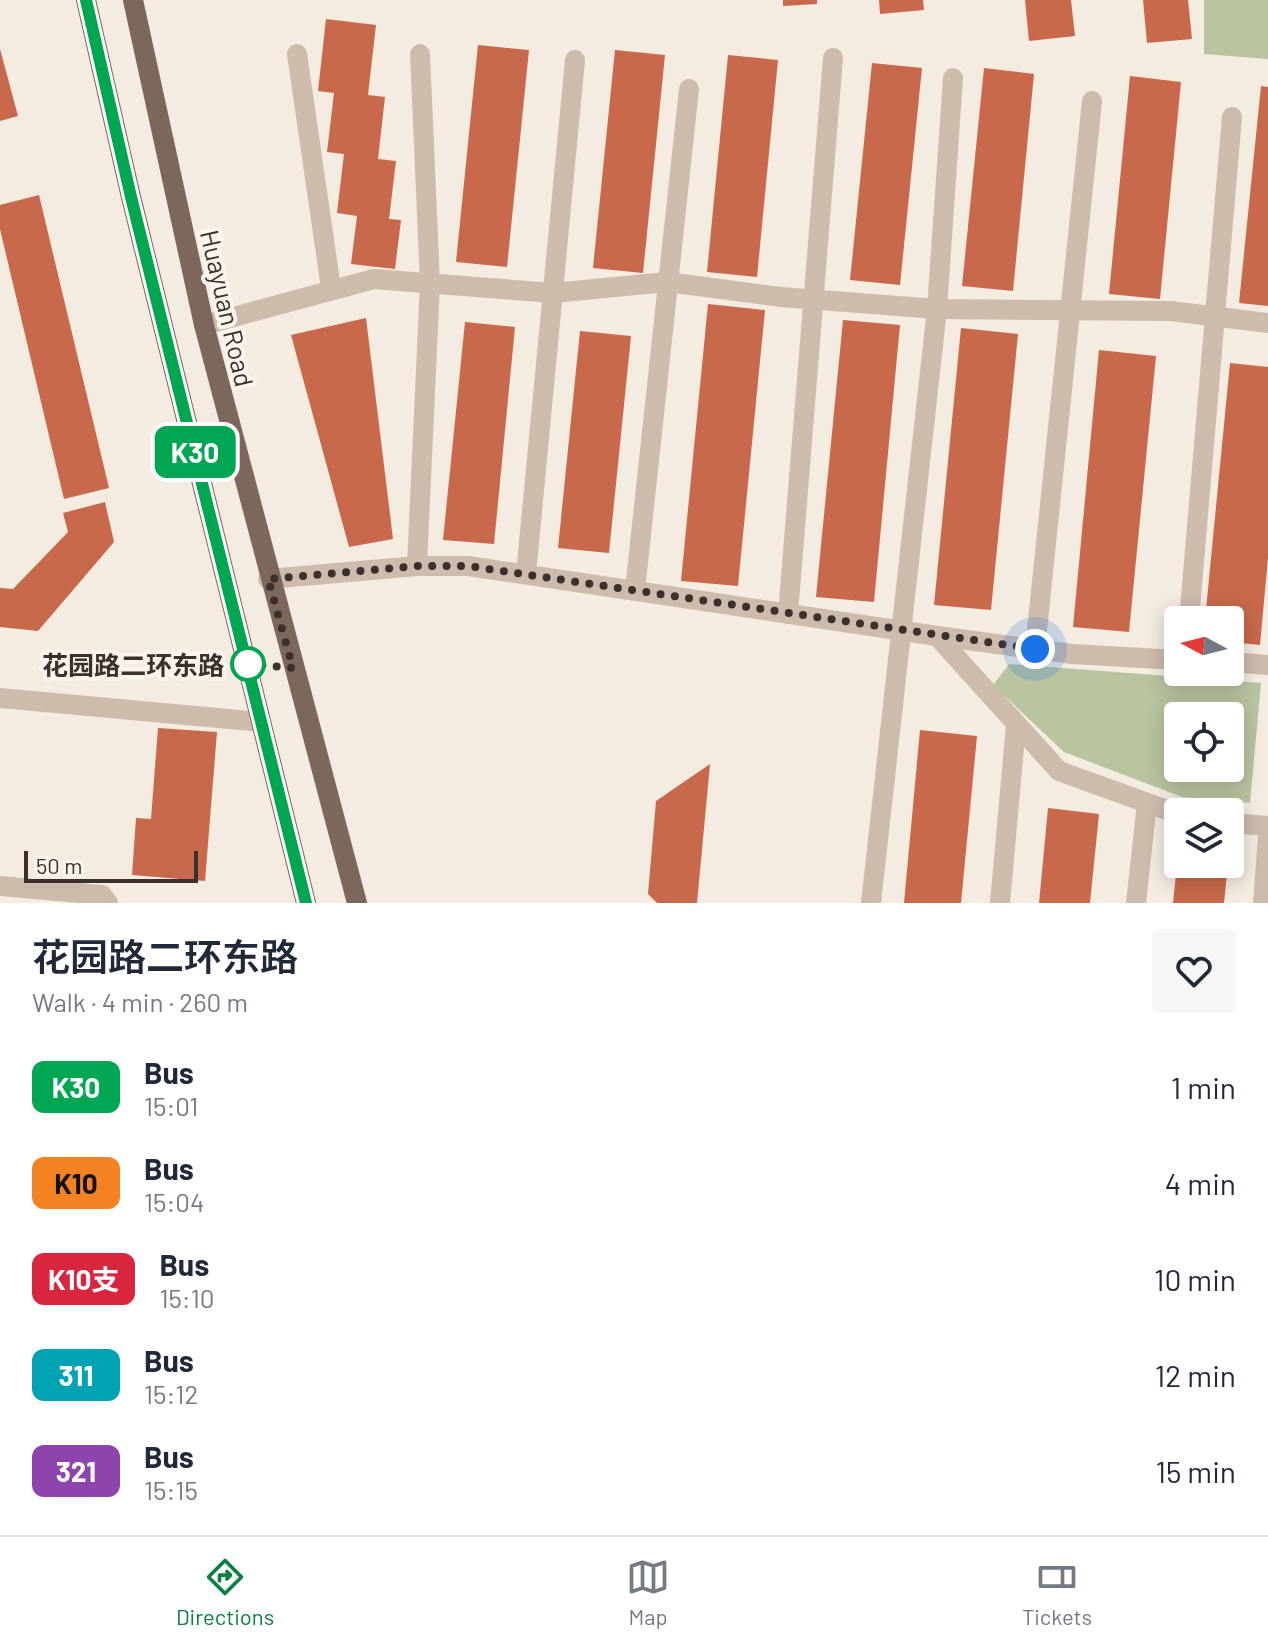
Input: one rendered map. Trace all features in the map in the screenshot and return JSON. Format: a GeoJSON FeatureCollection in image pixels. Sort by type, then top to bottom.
{"type":"FeatureCollection","features":[{"type":"Feature","properties":{"kind":"main road"},"geometry":{"type":"LineString","coordinates":[[86,0],[306,903]]}},
{"type":"Feature","properties":{"kind":"main road","name":"Huayuan Road"},"geometry":{"type":"LineString","coordinates":[[133,0],[204,325],[268,579],[357,903]]}},
{"type":"Feature","properties":{"kind":"street"},"geometry":{"type":"LineString","coordinates":[[297,54],[331,288]]}},
{"type":"Feature","properties":{"kind":"street"},"geometry":{"type":"LineString","coordinates":[[417,566],[430,283],[420,54]]}},
{"type":"Feature","properties":{"kind":"street"},"geometry":{"type":"LineString","coordinates":[[788,614],[833,58]]}},
{"type":"Feature","properties":{"kind":"street"},"geometry":{"type":"LineString","coordinates":[[526,574],[575,60]]}},
{"type":"Feature","properties":{"kind":"street"},"geometry":{"type":"LineString","coordinates":[[871,903],[937,309],[953,78]]}},
{"type":"Feature","properties":{"kind":"street"},"geometry":{"type":"LineString","coordinates":[[635,590],[689,89]]}},
{"type":"Feature","properties":{"kind":"street"},"geometry":{"type":"LineString","coordinates":[[1035,649],[1092,101]]}},
{"type":"Feature","properties":{"kind":"street"},"geometry":{"type":"LineString","coordinates":[[1190,606],[1232,117]]}},
{"type":"Feature","properties":{"kind":"street"},"geometry":{"type":"LineString","coordinates":[[204,325],[331,288],[374,279],[553,293],[667,282],[813,300],[937,309],[1170,311],[1268,323]]}},
{"type":"Feature","properties":{"kind":"street"},"geometry":{"type":"LineString","coordinates":[[268,579],[417,566],[468,566],[937,636],[1035,649],[1164,659]]}},
{"type":"Feature","properties":{"kind":"street"},"geometry":{"type":"LineString","coordinates":[[937,636],[1059,771],[1164,809]]}},
{"type":"Feature","properties":{"kind":"street"},"geometry":{"type":"LineString","coordinates":[[1244,663],[1268,665]]}},
{"type":"Feature","properties":{"kind":"street"},"geometry":{"type":"LineString","coordinates":[[0,698],[261,722]]}},
{"type":"Feature","properties":{"kind":"street"},"geometry":{"type":"LineString","coordinates":[[1000,903],[1016,725]]}},
{"type":"Feature","properties":{"kind":"street"},"geometry":{"type":"LineString","coordinates":[[1136,903],[1147,803]]}},
{"type":"Feature","properties":{"kind":"street"},"geometry":{"type":"LineString","coordinates":[[1244,824],[1268,826]]}},
{"type":"Feature","properties":{"kind":"street"},"geometry":{"type":"LineString","coordinates":[[1263,903],[1268,836]]}},
{"type":"Feature","properties":{"kind":"street"},"geometry":{"type":"LineString","coordinates":[[0,886],[102,895],[108,903]]}},
{"type":"Feature","properties":{"kind":"green space"},"geometry":{"type":"Polygon","coordinates":[[[1204,0],[1268,0],[1268,59],[1204,54],[1204,0]]]}},
{"type":"Feature","properties":{"kind":"green space"},"geometry":{"type":"Polygon","coordinates":[[[1009,664],[1164,676],[1164,686],[1244,686],[1244,682],[1261,683],[1250,803],[1244,802],[1244,798],[1182,797],[1064,752],[993,685],[1009,664]]]}},
{"type":"Feature","properties":{"kind":"building"},"geometry":{"type":"Polygon","coordinates":[[[783,0],[817,0],[817,4],[783,6],[783,0]]]}},
{"type":"Feature","properties":{"kind":"building"},"geometry":{"type":"Polygon","coordinates":[[[879,0],[923,0],[924,10],[880,14],[879,0]]]}},
{"type":"Feature","properties":{"kind":"building"},"geometry":{"type":"Polygon","coordinates":[[[1025,0],[1071,0],[1075,36],[1029,41],[1025,0]]]}},
{"type":"Feature","properties":{"kind":"building"},"geometry":{"type":"Polygon","coordinates":[[[1143,0],[1188,0],[1192,39],[1147,43],[1143,0]]]}},
{"type":"Feature","properties":{"kind":"building"},"geometry":{"type":"Polygon","coordinates":[[[326,19],[376,25],[368,95],[385,97],[378,159],[396,161],[389,219],[401,220],[395,269],[351,264],[357,216],[337,213],[344,154],[327,152],[334,93],[318,91],[326,19]]]}},
{"type":"Feature","properties":{"kind":"building"},"geometry":{"type":"Polygon","coordinates":[[[478,45],[529,50],[507,267],[456,262],[478,45]]]}},
{"type":"Feature","properties":{"kind":"building"},"geometry":{"type":"Polygon","coordinates":[[[0,49],[18,116],[0,121],[0,49]]]}},
{"type":"Feature","properties":{"kind":"building"},"geometry":{"type":"Polygon","coordinates":[[[615,50],[665,55],[643,273],[593,268],[615,50]]]}},
{"type":"Feature","properties":{"kind":"building"},"geometry":{"type":"Polygon","coordinates":[[[728,55],[778,60],[757,277],[707,272],[728,55]]]}},
{"type":"Feature","properties":{"kind":"building"},"geometry":{"type":"Polygon","coordinates":[[[872,63],[922,68],[900,285],[850,280],[872,63]]]}},
{"type":"Feature","properties":{"kind":"building"},"geometry":{"type":"Polygon","coordinates":[[[984,68],[1034,74],[1013,291],[962,286],[984,68]]]}},
{"type":"Feature","properties":{"kind":"building"},"geometry":{"type":"Polygon","coordinates":[[[1130,76],[1181,82],[1160,299],[1109,294],[1130,76]]]}},
{"type":"Feature","properties":{"kind":"building"},"geometry":{"type":"Polygon","coordinates":[[[1261,86],[1268,87],[1268,306],[1239,303],[1261,86]]]}},
{"type":"Feature","properties":{"kind":"building"},"geometry":{"type":"Polygon","coordinates":[[[39,195],[109,488],[64,499],[0,229],[0,205],[39,195]]]}},
{"type":"Feature","properties":{"kind":"building"},"geometry":{"type":"Polygon","coordinates":[[[708,304],[765,310],[738,586],[681,581],[708,304]]]}},
{"type":"Feature","properties":{"kind":"building"},"geometry":{"type":"Polygon","coordinates":[[[366,318],[393,539],[349,547],[291,335],[366,318]]]}},
{"type":"Feature","properties":{"kind":"building"},"geometry":{"type":"Polygon","coordinates":[[[843,320],[900,325],[874,602],[816,597],[843,320]]]}},
{"type":"Feature","properties":{"kind":"building"},"geometry":{"type":"Polygon","coordinates":[[[465,322],[515,327],[494,544],[443,540],[465,322]]]}},
{"type":"Feature","properties":{"kind":"building"},"geometry":{"type":"Polygon","coordinates":[[[961,328],[1018,334],[991,610],[934,605],[961,328]]]}},
{"type":"Feature","properties":{"kind":"building"},"geometry":{"type":"Polygon","coordinates":[[[580,331],[631,336],[609,553],[558,548],[580,331]]]}},
{"type":"Feature","properties":{"kind":"building"},"geometry":{"type":"Polygon","coordinates":[[[1099,350],[1156,356],[1129,632],[1073,627],[1099,350]]]}},
{"type":"Feature","properties":{"kind":"building"},"geometry":{"type":"Polygon","coordinates":[[[1230,363],[1268,367],[1268,558],[1260,645],[1244,643],[1244,606],[1206,606],[1230,363]]]}},
{"type":"Feature","properties":{"kind":"building"},"geometry":{"type":"Polygon","coordinates":[[[105,502],[114,542],[38,631],[0,627],[0,588],[13,589],[68,532],[63,513],[105,502]]]}},
{"type":"Feature","properties":{"kind":"building"},"geometry":{"type":"Polygon","coordinates":[[[158,728],[217,732],[205,881],[132,875],[136,818],[151,819],[158,728]]]}},
{"type":"Feature","properties":{"kind":"building"},"geometry":{"type":"Polygon","coordinates":[[[920,730],[977,736],[961,903],[904,903],[920,730]]]}},
{"type":"Feature","properties":{"kind":"building"},"geometry":{"type":"Polygon","coordinates":[[[710,764],[697,903],[657,903],[648,894],[656,801],[710,764]]]}},
{"type":"Feature","properties":{"kind":"building"},"geometry":{"type":"Polygon","coordinates":[[[1048,808],[1099,814],[1090,903],[1039,903],[1048,808]]]}},
{"type":"Feature","properties":{"kind":"building"},"geometry":{"type":"Polygon","coordinates":[[[1176,878],[1227,878],[1224,903],[1173,903],[1176,878]]]}},
{"type":"Feature","properties":{"kind":"bus line","name":"K30"},"geometry":{"type":"LineString","coordinates":[[86,0],[131,197],[306,903]]}},
{"type":"Feature","properties":{"kind":"place","name":"花园路二环东路"},"geometry":{"type":"Point","coordinates":[248,664]}},
{"type":"Feature","properties":{"kind":"route"},"geometry":{"type":"LineString","coordinates":[[248,664],[293,668],[268,579],[417,566],[468,566],[1035,649]]}}]}
